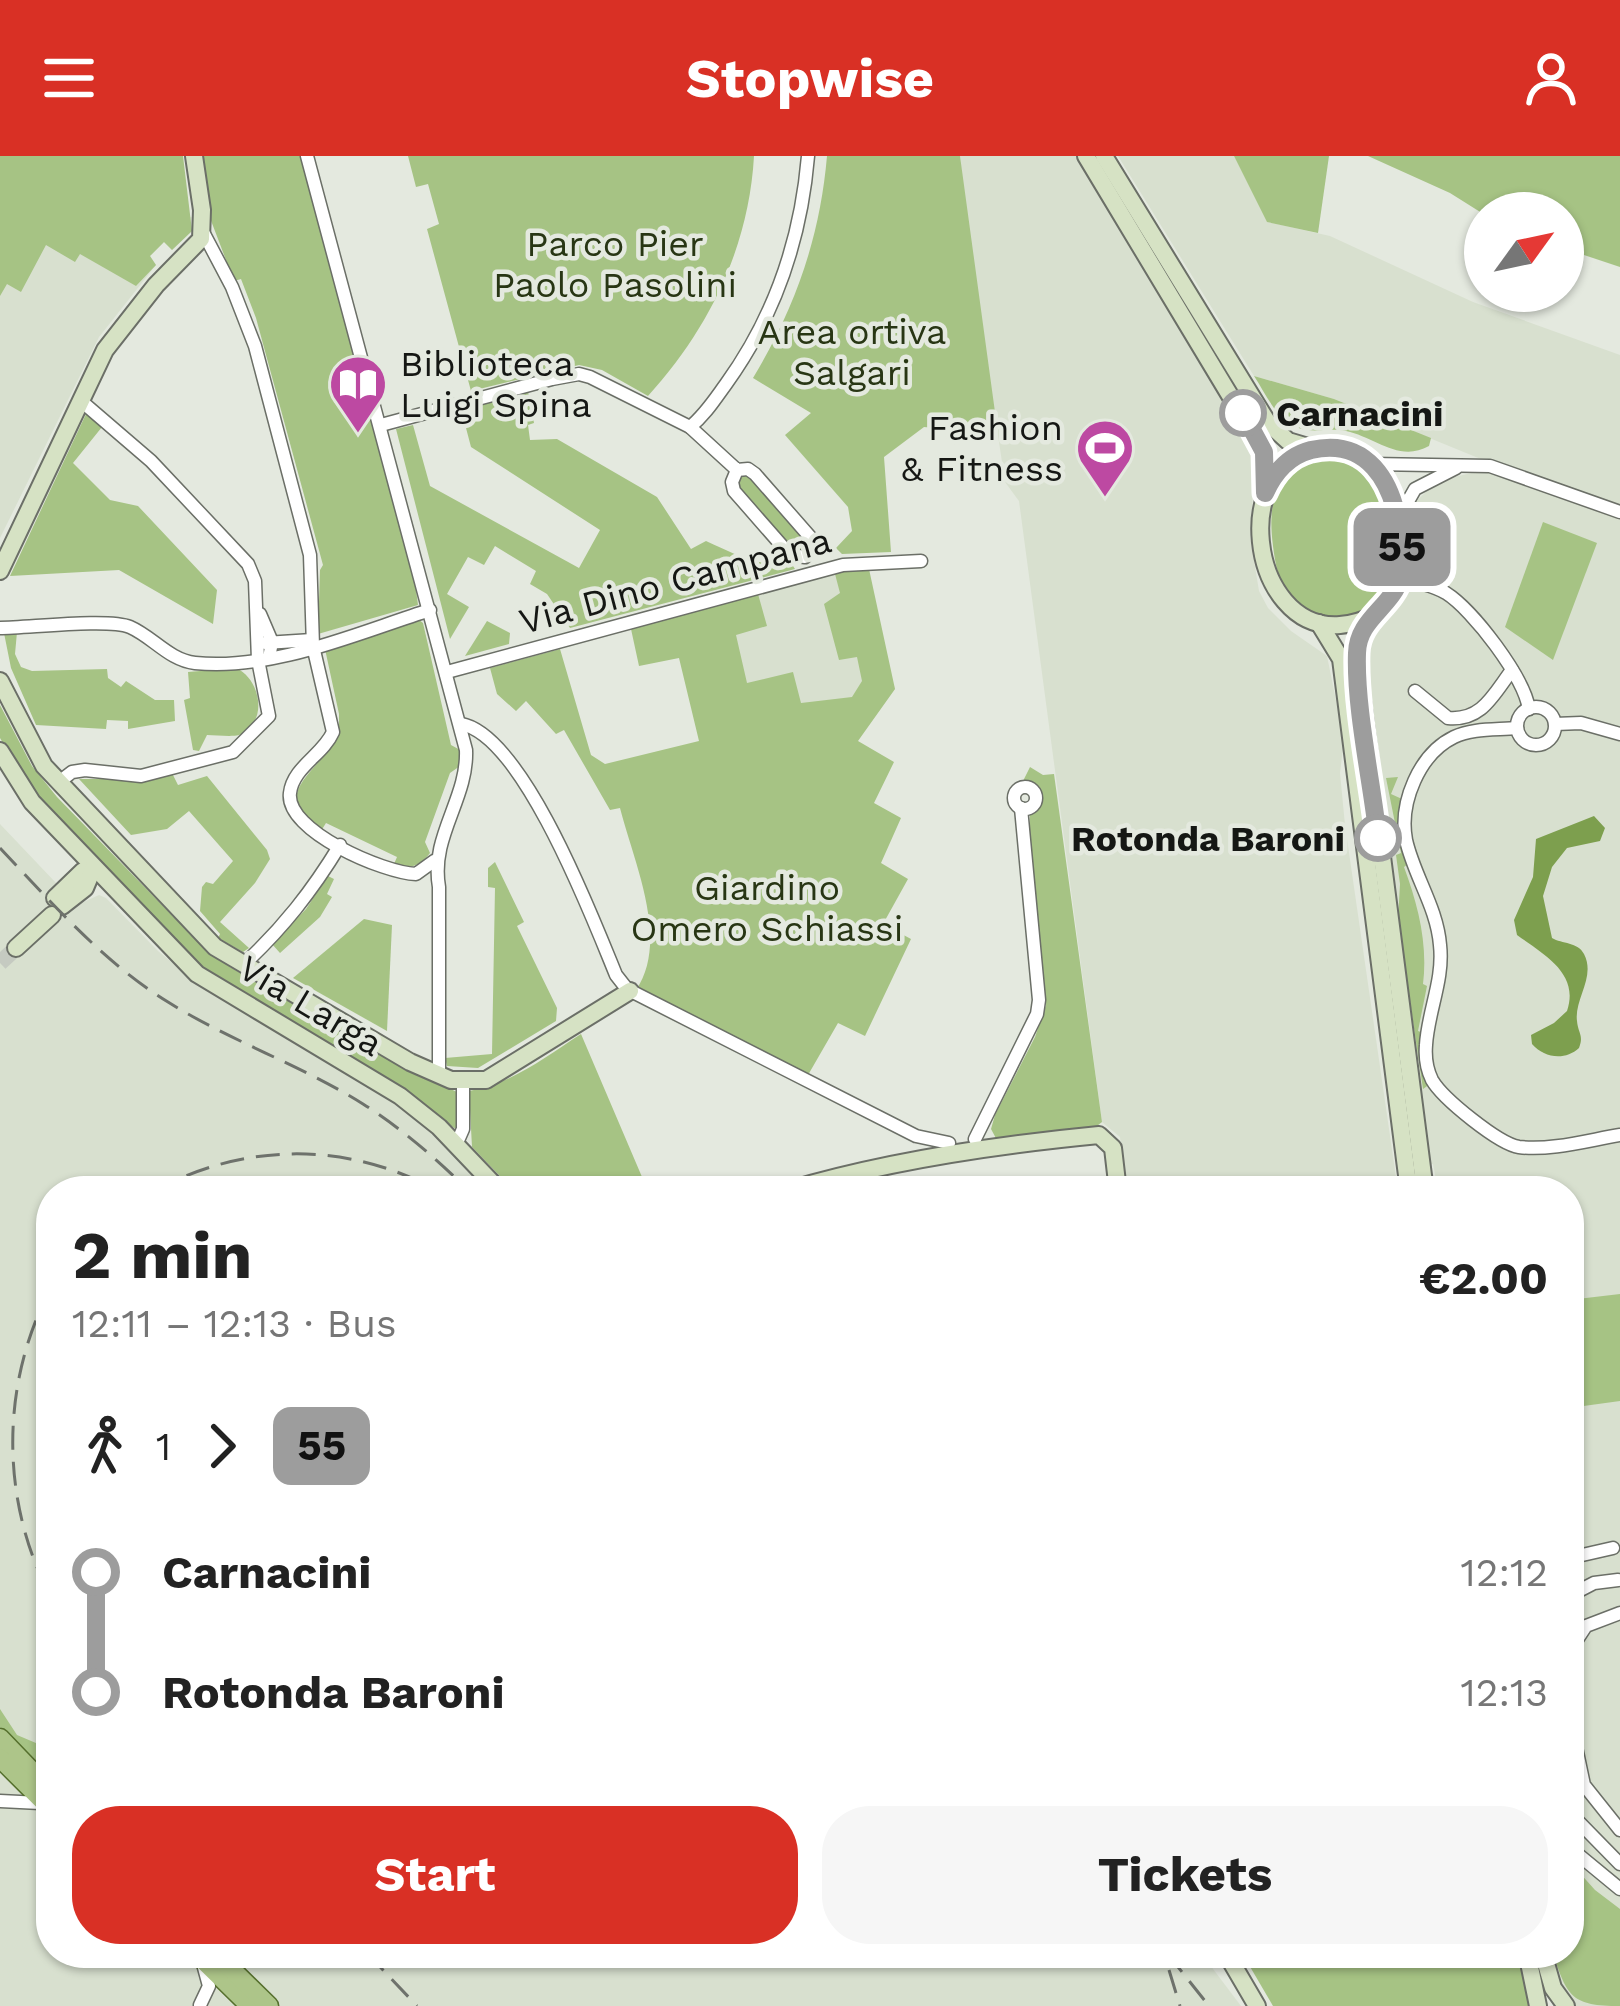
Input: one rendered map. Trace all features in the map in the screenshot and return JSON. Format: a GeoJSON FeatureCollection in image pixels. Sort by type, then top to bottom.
{"type":"FeatureCollection","features":[{"type":"Feature","properties":{"kind":"main road"},"geometry":{"type":"LineString","coordinates":[[0,571],[105,350],[124,322],[197,245],[203,232],[194,156]]}},
{"type":"Feature","properties":{"kind":"main road"},"geometry":{"type":"LineString","coordinates":[[1086,156],[1264,452],[1261,524],[1270,580],[1285,603],[1318,623],[1341,659],[1407,1176]]}},
{"type":"Feature","properties":{"kind":"main road"},"geometry":{"type":"LineString","coordinates":[[1104,156],[1268,423],[1288,441],[1316,449],[1348,450],[1372,464],[1388,482],[1403,556],[1400,579],[1389,600],[1369,617],[1342,625],[1318,623]]}},
{"type":"Feature","properties":{"kind":"main road"},"geometry":{"type":"LineString","coordinates":[[1265,493],[1282,465],[1316,449]]}},
{"type":"Feature","properties":{"kind":"main road"},"geometry":{"type":"LineString","coordinates":[[1369,617],[1358,644],[1357,662],[1423,1176]]}},
{"type":"Feature","properties":{"kind":"main road"},"geometry":{"type":"LineString","coordinates":[[0,681],[34,751],[204,936],[243,964],[439,1076],[463,1083],[486,1080],[630,992]]}},
{"type":"Feature","properties":{"kind":"main road","name":"Via Larga"},"geometry":{"type":"LineString","coordinates":[[0,752],[21,788],[197,974],[400,1096],[486,1176]]}},
{"type":"Feature","properties":{"kind":"main road"},"geometry":{"type":"LineString","coordinates":[[12,944],[83,871],[93,869]]}},
{"type":"Feature","properties":{"kind":"main road"},"geometry":{"type":"LineString","coordinates":[[836,1176],[982,1144],[1103,1137],[1113,1148],[1116,1176]]}},
{"type":"Feature","properties":{"kind":"main road"},"geometry":{"type":"LineString","coordinates":[[0,1738],[36,1784]]}},
{"type":"Feature","properties":{"kind":"main road"},"geometry":{"type":"LineString","coordinates":[[0,1758],[36,1790]]}},
{"type":"Feature","properties":{"kind":"main road"},"geometry":{"type":"LineString","coordinates":[[211,1968],[237,1994],[269,2006]]}},
{"type":"Feature","properties":{"kind":"main road"},"geometry":{"type":"LineString","coordinates":[[1235,1968],[1257,2006]]}},
{"type":"Feature","properties":{"kind":"main road"},"geometry":{"type":"LineString","coordinates":[[1530,1968],[1538,2006]]}},
{"type":"Feature","properties":{"kind":"main road"},"geometry":{"type":"LineString","coordinates":[[1548,1968],[1553,1988],[1566,2006]]}},
{"type":"Feature","properties":{"kind":"street"},"geometry":{"type":"LineString","coordinates":[[307,156],[461,724],[466,767],[434,861],[439,887],[439,1076]]}},
{"type":"Feature","properties":{"kind":"street"},"geometry":{"type":"LineString","coordinates":[[690,427],[748,351],[778,290],[796,232],[808,156]]}},
{"type":"Feature","properties":{"kind":"street"},"geometry":{"type":"LineString","coordinates":[[203,232],[255,346],[310,554],[312,643],[333,732],[298,773],[290,802],[301,824],[404,873],[416,874],[434,861]]}},
{"type":"Feature","properties":{"kind":"street"},"geometry":{"type":"LineString","coordinates":[[381,424],[579,374],[690,427],[737,470],[748,469],[811,538],[810,552],[798,558],[790,555],[734,491],[737,470]]}},
{"type":"Feature","properties":{"kind":"street"},"geometry":{"type":"LineString","coordinates":[[59,782],[72,772],[85,770],[141,776],[232,752],[269,716],[255,581],[238,551],[151,461],[80,400]]}},
{"type":"Feature","properties":{"kind":"street"},"geometry":{"type":"LineString","coordinates":[[1372,464],[1469,464],[1514,472],[1620,512]]}},
{"type":"Feature","properties":{"kind":"street"},"geometry":{"type":"LineString","coordinates":[[1398,519],[1406,500],[1425,481],[1469,464]]}},
{"type":"Feature","properties":{"kind":"street","name":"Via Dino Campana"},"geometry":{"type":"LineString","coordinates":[[447,672],[843,565],[921,562]]}},
{"type":"Feature","properties":{"kind":"street"},"geometry":{"type":"LineString","coordinates":[[1400,579],[1449,595],[1512,670],[1529,709]]}},
{"type":"Feature","properties":{"kind":"street"},"geometry":{"type":"LineString","coordinates":[[0,628],[128,626],[192,663],[264,659],[430,610]]}},
{"type":"Feature","properties":{"kind":"street"},"geometry":{"type":"LineString","coordinates":[[264,643],[312,643]]}},
{"type":"Feature","properties":{"kind":"street"},"geometry":{"type":"LineString","coordinates":[[1414,691],[1448,718],[1473,716],[1512,670]]}},
{"type":"Feature","properties":{"kind":"street"},"geometry":{"type":"LineString","coordinates":[[1529,709],[1545,710],[1555,724],[1550,740],[1540,745],[1522,739],[1517,728],[1529,709]]}},
{"type":"Feature","properties":{"kind":"street"},"geometry":{"type":"LineString","coordinates":[[1555,724],[1581,723],[1620,734]]}},
{"type":"Feature","properties":{"kind":"street"},"geometry":{"type":"LineString","coordinates":[[461,724],[474,727],[520,776],[573,872],[616,975],[630,992],[916,1136],[949,1142],[982,1144],[1037,1014],[1040,1000],[1021,808]]}},
{"type":"Feature","properties":{"kind":"street"},"geometry":{"type":"LineString","coordinates":[[1517,728],[1454,737],[1439,748],[1410,789],[1406,838],[1434,913],[1441,949],[1426,1063],[1443,1094],[1513,1146],[1542,1147],[1620,1135]]}},
{"type":"Feature","properties":{"kind":"street"},"geometry":{"type":"LineString","coordinates":[[243,964],[311,894],[340,845]]}},
{"type":"Feature","properties":{"kind":"street"},"geometry":{"type":"LineString","coordinates":[[456,1145],[463,1129],[463,1083]]}},
{"type":"Feature","properties":{"kind":"street"},"geometry":{"type":"LineString","coordinates":[[923,1160],[932,1146],[949,1142]]}},
{"type":"Feature","properties":{"kind":"street"},"geometry":{"type":"LineString","coordinates":[[1584,1552],[1613,1548]]}},
{"type":"Feature","properties":{"kind":"street"},"geometry":{"type":"LineString","coordinates":[[1584,1588],[1618,1580]]}},
{"type":"Feature","properties":{"kind":"street"},"geometry":{"type":"LineString","coordinates":[[1584,1628],[1603,1616],[1620,1613]]}},
{"type":"Feature","properties":{"kind":"street"},"geometry":{"type":"LineString","coordinates":[[1584,1786],[1620,1830]]}},
{"type":"Feature","properties":{"kind":"street"},"geometry":{"type":"LineString","coordinates":[[0,1801],[36,1800]]}},
{"type":"Feature","properties":{"kind":"street"},"geometry":{"type":"LineString","coordinates":[[1584,1827],[1620,1864]]}},
{"type":"Feature","properties":{"kind":"street"},"geometry":{"type":"LineString","coordinates":[[1584,1859],[1620,1889]]}},
{"type":"Feature","properties":{"kind":"street"},"geometry":{"type":"LineString","coordinates":[[199,2006],[209,1980],[203,1968]]}},
{"type":"Feature","properties":{"kind":"street"},"geometry":{"type":"LineString","coordinates":[[199,2006],[237,1994]]}},
{"type":"Feature","properties":{"kind":"shaded area"},"geometry":{"type":"Polygon","coordinates":[[[960,156],[1077,156],[1256,450],[1250,536],[1259,591],[1291,631],[1327,656],[1344,740],[1340,773],[1345,825],[1396,1176],[1124,1176],[1120,1137],[1102,1122],[1019,501],[1005,482],[960,156]]]}},
{"type":"Feature","properties":{"kind":"shaded area"},"geometry":{"type":"Polygon","coordinates":[[[1118,156],[1234,156],[1268,222],[1330,236],[1464,298],[1464,312],[1501,312],[1620,355],[1620,2006],[1575,2006],[1563,1997],[1553,1968],[1584,1968],[1584,1176],[1435,1176],[1433,1164],[1417,1166],[1358,644],[1389,600],[1398,519],[1437,481],[1480,471],[1527,478],[1334,399],[1254,376],[1118,156]]]}},
{"type":"Feature","properties":{"kind":"shaded area"},"geometry":{"type":"Polygon","coordinates":[[[0,210],[193,217],[192,231],[172,250],[164,242],[150,256],[156,265],[99,337],[0,538],[0,210]]]}},
{"type":"Feature","properties":{"kind":"shaded area"},"geometry":{"type":"Polygon","coordinates":[[[852,569],[895,689],[857,741],[731,792],[712,607],[852,569]]]}},
{"type":"Feature","properties":{"kind":"shaded area"},"geometry":{"type":"Polygon","coordinates":[[[1594,816],[1605,828],[1600,841],[1567,848],[1552,867],[1543,896],[1552,938],[1578,947],[1588,971],[1577,1013],[1579,1048],[1555,1056],[1537,1049],[1531,1035],[1567,1011],[1568,986],[1548,957],[1517,935],[1514,920],[1533,877],[1536,839],[1594,816]]]}},
{"type":"Feature","properties":{"kind":"shaded area"},"geometry":{"type":"Polygon","coordinates":[[[0,824],[57,884],[66,910],[99,895],[106,898],[197,983],[380,1091],[420,1120],[477,1176],[36,1176],[36,1766],[0,1727],[0,824]]]}},
{"type":"Feature","properties":{"kind":"shaded area"},"geometry":{"type":"Polygon","coordinates":[[[0,1770],[36,1807],[36,1968],[198,1968],[237,2006],[0,2006],[0,1770]]]}},
{"type":"Feature","properties":{"kind":"shaded area"},"geometry":{"type":"Polygon","coordinates":[[[240,1968],[1212,1968],[1241,2006],[278,2006],[240,1968]]]}},
{"type":"Feature","properties":{"kind":"green space"},"geometry":{"type":"Polygon","coordinates":[[[0,156],[183,156],[192,231],[172,250],[164,242],[150,256],[156,265],[136,286],[80,254],[75,262],[46,245],[21,292],[7,284],[0,296],[0,156]]]}},
{"type":"Feature","properties":{"kind":"green space"},"geometry":{"type":"Polygon","coordinates":[[[200,156],[301,156],[413,566],[418,605],[318,634],[323,565],[256,318],[241,279],[234,281],[210,218],[200,156]]]}},
{"type":"Feature","properties":{"kind":"green space","name":"Parco Pier Paolo Pasolini"},"geometry":{"type":"Polygon","coordinates":[[[408,156],[754,156],[744,222],[722,285],[690,343],[648,396],[602,370],[579,365],[471,391],[427,229],[439,224],[428,184],[416,187],[408,156]]]}},
{"type":"Feature","properties":{"kind":"green space","name":"Area ortiva Salgari"},"geometry":{"type":"Polygon","coordinates":[[[827,156],[960,156],[998,434],[924,427],[884,457],[891,552],[842,554],[836,548],[852,531],[848,507],[785,435],[811,413],[753,378],[803,272],[827,156]]]}},
{"type":"Feature","properties":{"kind":"green space"},"geometry":{"type":"Polygon","coordinates":[[[1234,156],[1329,156],[1318,233],[1267,222],[1234,156]]]}},
{"type":"Feature","properties":{"kind":"green space"},"geometry":{"type":"Polygon","coordinates":[[[1368,156],[1620,156],[1620,267],[1584,255],[1584,192],[1464,192],[1464,202],[1368,156]]]}},
{"type":"Feature","properties":{"kind":"green space"},"geometry":{"type":"Polygon","coordinates":[[[1254,376],[1334,399],[1431,438],[1429,446],[1407,452],[1346,431],[1296,427],[1278,413],[1254,376]]]}},
{"type":"Feature","properties":{"kind":"green space"},"geometry":{"type":"Polygon","coordinates":[[[528,391],[534,423],[528,425],[530,440],[557,439],[657,497],[691,549],[706,541],[758,562],[791,563],[795,569],[570,628],[547,594],[530,584],[536,571],[495,546],[484,565],[468,557],[447,594],[469,607],[450,639],[396,429],[413,425],[430,486],[579,568],[600,530],[471,447],[461,409],[528,391]]]}},
{"type":"Feature","properties":{"kind":"green space"},"geometry":{"type":"Polygon","coordinates":[[[86,414],[102,427],[73,463],[110,500],[138,506],[217,590],[213,624],[119,570],[10,576],[86,414]]]}},
{"type":"Feature","properties":{"kind":"green space"},"geometry":{"type":"Polygon","coordinates":[[[1336,457],[1362,468],[1377,481],[1390,511],[1393,557],[1387,585],[1372,604],[1349,615],[1324,616],[1301,606],[1287,593],[1276,566],[1272,510],[1290,474],[1336,457]]]}},
{"type":"Feature","properties":{"kind":"green space"},"geometry":{"type":"Polygon","coordinates":[[[740,473],[753,476],[810,546],[798,555],[736,489],[740,473]]]}},
{"type":"Feature","properties":{"kind":"green space"},"geometry":{"type":"Polygon","coordinates":[[[1543,522],[1597,543],[1553,660],[1505,627],[1543,522]]]}},
{"type":"Feature","properties":{"kind":"green space","name":"Giardino Omero Schiassi"},"geometry":{"type":"Polygon","coordinates":[[[869,569],[895,689],[858,741],[894,762],[874,803],[901,818],[881,863],[908,879],[883,924],[911,939],[865,1036],[838,1023],[804,1082],[636,990],[646,970],[650,925],[620,808],[610,810],[564,730],[556,734],[526,701],[516,711],[497,694],[490,668],[560,649],[591,755],[605,764],[699,741],[679,658],[639,666],[631,629],[758,594],[767,626],[736,635],[747,683],[793,672],[801,703],[852,697],[862,681],[857,657],[839,660],[824,604],[840,593],[835,574],[869,569]]]}},
{"type":"Feature","properties":{"kind":"green space"},"geometry":{"type":"Polygon","coordinates":[[[418,619],[423,623],[451,745],[462,751],[460,766],[450,773],[425,842],[430,853],[419,864],[405,867],[394,864],[397,857],[326,823],[321,831],[304,818],[297,794],[339,735],[325,649],[418,619]]]}},
{"type":"Feature","properties":{"kind":"green space"},"geometry":{"type":"Polygon","coordinates":[[[487,621],[510,633],[509,644],[465,656],[487,621]]]}},
{"type":"Feature","properties":{"kind":"green space"},"geometry":{"type":"Polygon","coordinates":[[[17,632],[15,654],[21,667],[32,671],[107,669],[108,678],[121,687],[126,681],[155,700],[174,700],[175,721],[128,729],[128,721],[107,720],[106,729],[36,725],[11,668],[4,633],[17,632]]]}},
{"type":"Feature","properties":{"kind":"green space"},"geometry":{"type":"Polygon","coordinates":[[[236,668],[256,691],[255,721],[239,735],[207,735],[199,751],[193,750],[184,700],[190,698],[188,672],[236,668]]]}},
{"type":"Feature","properties":{"kind":"green space"},"geometry":{"type":"Polygon","coordinates":[[[0,705],[32,766],[57,797],[199,943],[230,967],[398,1065],[457,1092],[456,1129],[210,974],[105,873],[26,783],[0,738],[0,705]]]}},
{"type":"Feature","properties":{"kind":"green space"},"geometry":{"type":"Polygon","coordinates":[[[1030,767],[1043,775],[1054,774],[1102,1122],[1093,1129],[998,1142],[991,1129],[995,1115],[1046,1005],[1029,834],[1030,815],[1041,802],[1034,784],[1023,781],[1030,767]]]}},
{"type":"Feature","properties":{"kind":"green space"},"geometry":{"type":"Polygon","coordinates":[[[172,773],[178,785],[207,776],[267,850],[270,859],[255,883],[220,922],[249,948],[243,952],[218,938],[220,934],[200,911],[202,887],[206,882],[213,884],[233,861],[189,811],[167,829],[131,835],[79,779],[141,779],[172,773]]]}},
{"type":"Feature","properties":{"kind":"green space"},"geometry":{"type":"Polygon","coordinates":[[[1398,777],[1391,794],[1402,799],[1398,828],[1421,925],[1423,984],[1427,986],[1418,1031],[1424,1033],[1430,1084],[1423,1089],[1398,920],[1396,855],[1401,853],[1386,778],[1398,777]]]}},
{"type":"Feature","properties":{"kind":"green space"},"geometry":{"type":"Polygon","coordinates":[[[495,862],[524,922],[517,926],[557,1008],[556,1021],[478,1068],[447,1066],[445,1058],[492,1054],[495,888],[488,887],[488,868],[495,862]]]}},
{"type":"Feature","properties":{"kind":"green space"},"geometry":{"type":"Polygon","coordinates":[[[328,876],[334,879],[327,894],[332,897],[320,917],[280,953],[272,944],[306,909],[328,876]]]}},
{"type":"Feature","properties":{"kind":"green space"},"geometry":{"type":"Polygon","coordinates":[[[364,919],[392,925],[387,1031],[293,978],[364,919]]]}},
{"type":"Feature","properties":{"kind":"green space"},"geometry":{"type":"Polygon","coordinates":[[[581,1034],[642,1176],[500,1176],[472,1147],[469,1091],[514,1076],[581,1034]]]}},
{"type":"Feature","properties":{"kind":"green space"},"geometry":{"type":"Polygon","coordinates":[[[1620,1294],[1620,1401],[1584,1406],[1584,1298],[1620,1294]]]}},
{"type":"Feature","properties":{"kind":"green space"},"geometry":{"type":"Polygon","coordinates":[[[0,1709],[17,1735],[36,1743],[36,1766],[0,1727],[0,1709]]]}},
{"type":"Feature","properties":{"kind":"green space"},"geometry":{"type":"Polygon","coordinates":[[[1584,1878],[1620,1909],[1620,2006],[1581,2001],[1568,1989],[1558,1968],[1584,1968],[1584,1878]]]}},
{"type":"Feature","properties":{"kind":"green space"},"geometry":{"type":"Polygon","coordinates":[[[1251,1968],[1521,1968],[1530,2006],[1273,2006],[1251,1968]]]}},
{"type":"Feature","properties":{"kind":"tunnel"},"geometry":{"type":"LineString","coordinates":[[0,963],[16,948]]}},
{"type":"Feature","properties":{"kind":"railway"},"geometry":{"type":"LineString","coordinates":[[0,848],[79,931],[144,986],[192,1016],[363,1104],[453,1176]]}},
{"type":"Feature","properties":{"kind":"railway"},"geometry":{"type":"LineString","coordinates":[[186,1176],[224,1163],[296,1154],[368,1163],[406,1176]]}},
{"type":"Feature","properties":{"kind":"railway"},"geometry":{"type":"LineString","coordinates":[[36,1321],[22,1363],[13,1442],[22,1522],[36,1564]]}},
{"type":"Feature","properties":{"kind":"railway"},"geometry":{"type":"LineString","coordinates":[[381,1968],[417,2006]]}},
{"type":"Feature","properties":{"kind":"railway"},"geometry":{"type":"LineString","coordinates":[[1179,1968],[1209,2006]]}},
{"type":"Feature","properties":{"kind":"railway"},"geometry":{"type":"LineString","coordinates":[[1169,1970],[1180,2006]]}},
{"type":"Feature","properties":{"kind":"bus line","name":"55"},"geometry":{"type":"LineString","coordinates":[[1243,413],[1264,452],[1265,493],[1282,465],[1302,453],[1328,448],[1364,457],[1381,472],[1393,495],[1403,556],[1400,579],[1389,600],[1369,617],[1357,656],[1378,838]]}},
{"type":"Feature","properties":{"kind":"place","name":"Carnacini"},"geometry":{"type":"Point","coordinates":[1243,413]}},
{"type":"Feature","properties":{"kind":"place","name":"Biblioteca Luigi Spina"},"geometry":{"type":"Point","coordinates":[358,435]}},
{"type":"Feature","properties":{"kind":"place","name":"Fashion & Fitness"},"geometry":{"type":"Point","coordinates":[1105,499]}},
{"type":"Feature","properties":{"kind":"place","name":"Rotonda Baroni"},"geometry":{"type":"Point","coordinates":[1378,838]}}]}
